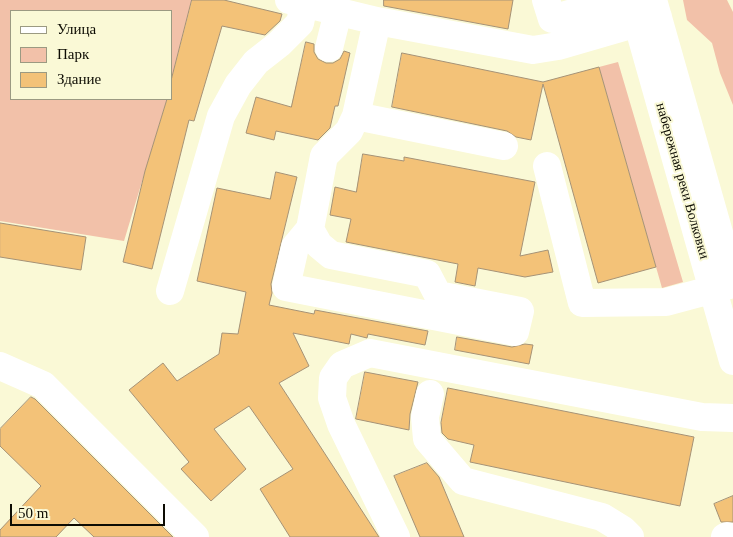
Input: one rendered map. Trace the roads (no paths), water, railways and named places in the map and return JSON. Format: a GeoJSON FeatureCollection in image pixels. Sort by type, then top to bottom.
{"type":"FeatureCollection","features":[{"type":"Feature","properties":{"kind":"street"},"geometry":{"type":"LineString","coordinates":[[546,0],[552,19],[617,0]]}},
{"type":"Feature","properties":{"kind":"street"},"geometry":{"type":"LineString","coordinates":[[170,291],[221,116],[238,85],[256,62],[280,44],[300,23],[296,2],[377,21],[533,50],[558,46],[645,10]]}},
{"type":"Feature","properties":{"kind":"street","name":"набережная реки Волковки"},"geometry":{"type":"LineString","coordinates":[[645,10],[726,286],[733,362]]}},
{"type":"Feature","properties":{"kind":"street"},"geometry":{"type":"LineString","coordinates":[[329,48],[338,12]]}},
{"type":"Feature","properties":{"kind":"street"},"geometry":{"type":"LineString","coordinates":[[310,230],[319,245],[331,255],[427,274],[438,295],[520,311],[515,332],[286,287],[295,247],[310,230],[324,156],[349,131],[356,116],[377,21]]}},
{"type":"Feature","properties":{"kind":"street"},"geometry":{"type":"LineString","coordinates":[[356,116],[504,146]]}},
{"type":"Feature","properties":{"kind":"street"},"geometry":{"type":"LineString","coordinates":[[547,166],[582,302],[666,302],[726,286]]}},
{"type":"Feature","properties":{"kind":"street"},"geometry":{"type":"LineString","coordinates":[[396,537],[341,424],[332,398],[333,378],[342,364],[370,353],[702,417],[733,418]]}},
{"type":"Feature","properties":{"kind":"street"},"geometry":{"type":"LineString","coordinates":[[0,366],[43,384],[195,537]]}},
{"type":"Feature","properties":{"kind":"street"},"geometry":{"type":"LineString","coordinates":[[430,394],[425,417],[428,439],[463,481],[602,517],[623,530],[630,537]]}}]}
